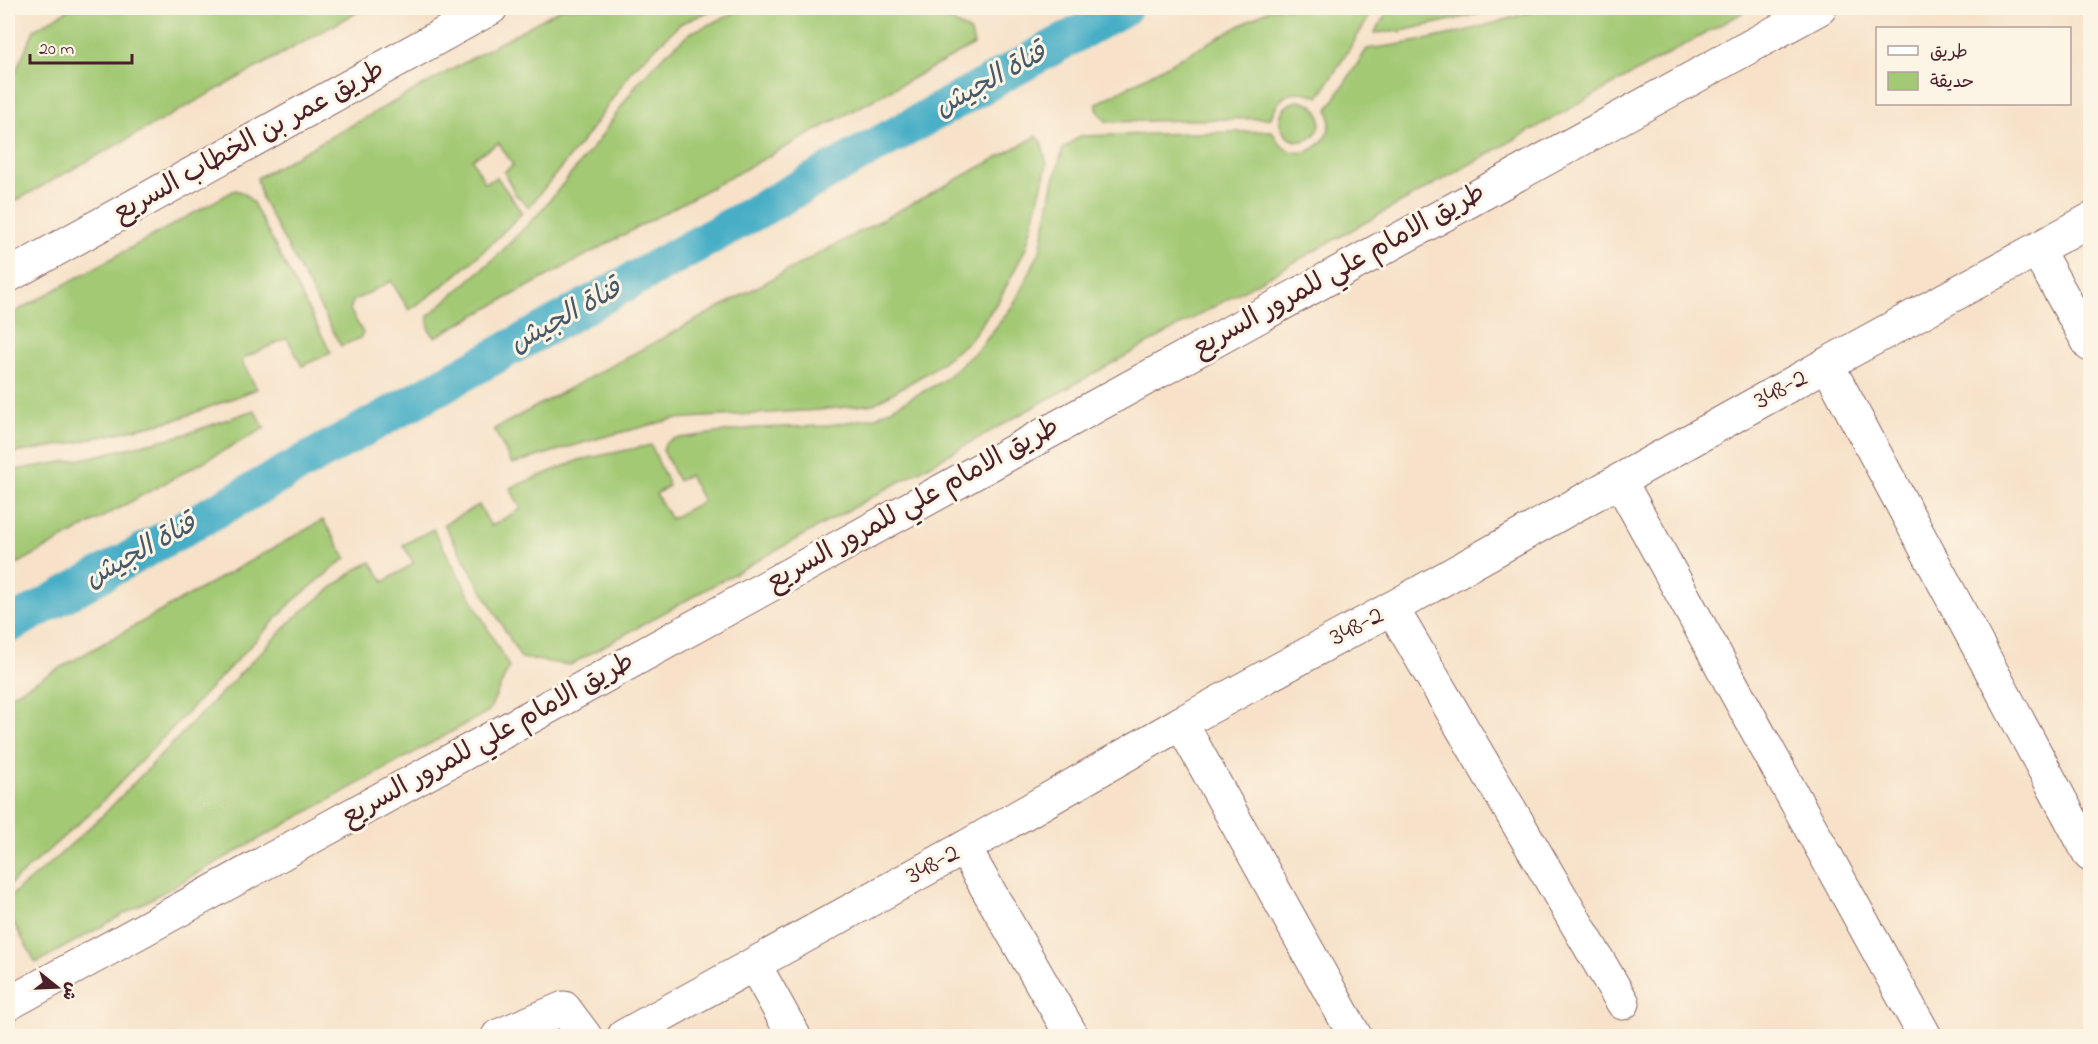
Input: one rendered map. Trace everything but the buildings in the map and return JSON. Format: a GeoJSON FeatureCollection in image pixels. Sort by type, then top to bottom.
{"type":"FeatureCollection","features":[{"type":"Feature","properties":{"kind":"main road","name":"طريق عمر بن الخطاب السريع"},"geometry":{"type":"LineString","coordinates":[[8,276],[491,8]]}},
{"type":"Feature","properties":{"kind":"main road","name":"طريق الامام علي للمرور السريع"},"geometry":{"type":"LineString","coordinates":[[8,1004],[1820,8]]}},
{"type":"Feature","properties":{"kind":"main road","name":"348-2"},"geometry":{"type":"LineString","coordinates":[[624,1036],[964,848],[1181,723],[2091,220]]}},
{"type":"Feature","properties":{"kind":"main road"},"geometry":{"type":"LineString","coordinates":[[2037,250],[2091,345]]}},
{"type":"Feature","properties":{"kind":"main road"},"geometry":{"type":"LineString","coordinates":[[1827,364],[2091,855]]}},
{"type":"Feature","properties":{"kind":"main road"},"geometry":{"type":"LineString","coordinates":[[1620,481],[1925,1036]]}},
{"type":"Feature","properties":{"kind":"main road"},"geometry":{"type":"LineString","coordinates":[[1392,608],[1623,1003]]}},
{"type":"Feature","properties":{"kind":"main road"},"geometry":{"type":"LineString","coordinates":[[1181,723],[1355,1036]]}},
{"type":"Feature","properties":{"kind":"main road"},"geometry":{"type":"LineString","coordinates":[[964,848],[1072,1036]]}},
{"type":"Feature","properties":{"kind":"main road"},"geometry":{"type":"LineString","coordinates":[[754,964],[794,1036]]}},
{"type":"Feature","properties":{"kind":"main road"},"geometry":{"type":"LineString","coordinates":[[498,1036],[564,1008],[585,1036]]}},
{"type":"Feature","properties":{"kind":"green space"},"geometry":{"type":"Polygon","coordinates":[[[71,8],[365,8],[8,205],[8,89],[34,30],[71,8]]]}},
{"type":"Feature","properties":{"kind":"green space"},"geometry":{"type":"Polygon","coordinates":[[[562,8],[717,8],[680,24],[632,70],[588,134],[529,207],[515,194],[504,172],[513,165],[499,143],[472,159],[485,183],[497,177],[522,213],[468,265],[409,310],[391,281],[353,301],[350,310],[363,333],[360,338],[341,346],[261,197],[257,178],[562,8]]]}},
{"type":"Feature","properties":{"kind":"green space"},"geometry":{"type":"Polygon","coordinates":[[[746,8],[927,8],[968,30],[974,45],[435,337],[429,330],[428,316],[496,257],[540,212],[598,141],[636,85],[662,57],[690,33],[746,8]]]}},
{"type":"Feature","properties":{"kind":"green space"},"geometry":{"type":"Polygon","coordinates":[[[957,8],[993,8],[976,17],[957,8]]]}},
{"type":"Feature","properties":{"kind":"green space"},"geometry":{"type":"Polygon","coordinates":[[[1272,8],[1375,8],[1319,97],[1302,92],[1289,94],[1278,103],[1271,118],[1107,122],[1099,113],[1096,104],[1272,8]]]}},
{"type":"Feature","properties":{"kind":"green space"},"geometry":{"type":"Polygon","coordinates":[[[1390,8],[1506,8],[1401,31],[1374,33],[1390,8]]]}},
{"type":"Feature","properties":{"kind":"green space"},"geometry":{"type":"Polygon","coordinates":[[[1541,8],[1751,8],[570,665],[521,658],[444,524],[479,505],[491,526],[521,509],[510,488],[579,460],[651,445],[669,486],[656,494],[671,519],[703,501],[689,475],[678,481],[663,450],[665,444],[672,439],[754,428],[825,426],[876,417],[941,382],[979,349],[1014,304],[1040,251],[1053,184],[1063,149],[1080,136],[1272,131],[1280,144],[1289,150],[1308,151],[1324,139],[1330,120],[1328,109],[1367,49],[1456,33],[1541,8]]]}},
{"type":"Feature","properties":{"kind":"green space"},"geometry":{"type":"Polygon","coordinates":[[[1300,101],[1308,102],[1314,107],[1319,113],[1319,129],[1314,135],[1308,140],[1300,141],[1292,140],[1286,135],[1281,129],[1280,121],[1281,113],[1286,107],[1292,102],[1300,101]]]}},
{"type":"Feature","properties":{"kind":"green space"},"geometry":{"type":"Polygon","coordinates":[[[1037,136],[1042,144],[1047,165],[1026,248],[999,300],[969,341],[932,370],[874,404],[819,410],[674,419],[512,464],[494,429],[1037,136]]]}},
{"type":"Feature","properties":{"kind":"green space"},"geometry":{"type":"Polygon","coordinates":[[[235,190],[244,193],[253,203],[331,353],[302,366],[287,338],[244,358],[242,362],[257,389],[178,419],[74,443],[8,454],[8,316],[235,190]]]}},
{"type":"Feature","properties":{"kind":"green space"},"geometry":{"type":"Polygon","coordinates":[[[254,410],[265,428],[8,569],[8,471],[82,459],[183,435],[254,410]]]}},
{"type":"Feature","properties":{"kind":"green space"},"geometry":{"type":"Polygon","coordinates":[[[323,520],[346,558],[293,601],[97,807],[8,886],[8,697],[323,520]]]}},
{"type":"Feature","properties":{"kind":"green space"},"geometry":{"type":"Polygon","coordinates":[[[433,529],[509,667],[489,711],[36,963],[8,913],[8,898],[102,816],[295,617],[355,570],[371,562],[384,582],[414,563],[403,545],[433,529]]]}},
{"type":"Feature","properties":{"kind":"waterway","name":"قناة الجيش"},"geometry":{"type":"LineString","coordinates":[[8,626],[1124,8]]}}]}
